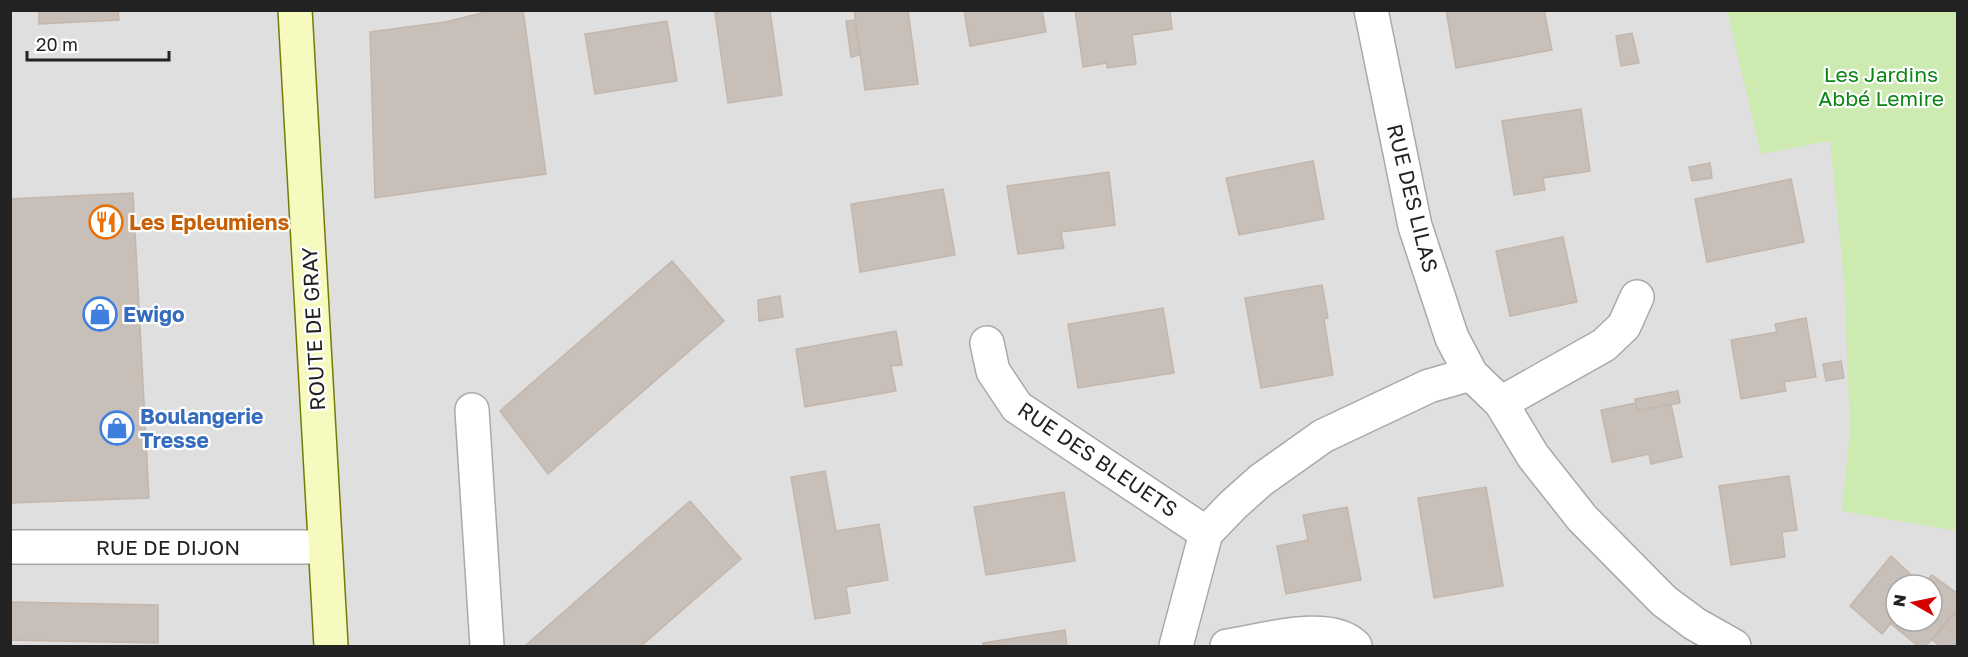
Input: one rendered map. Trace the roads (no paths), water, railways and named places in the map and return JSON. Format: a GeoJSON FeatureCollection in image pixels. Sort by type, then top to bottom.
{"type":"FeatureCollection","features":[{"type":"Feature","properties":{"kind":"main road","name":"ROUTE DE GRAY"},"geometry":{"type":"LineString","coordinates":[[295,10],[331,646]]}},
{"type":"Feature","properties":{"kind":"street","name":"RUE DES LILAS"},"geometry":{"type":"LineString","coordinates":[[1371,10],[1415,226],[1452,338],[1471,374],[1502,403],[1533,456],[1582,518],[1664,601],[1695,624],[1734,646]]}},
{"type":"Feature","properties":{"kind":"street"},"geometry":{"type":"LineString","coordinates":[[1502,403],[1604,345],[1624,326],[1637,297]]}},
{"type":"Feature","properties":{"kind":"street","name":"RUE DES BLEUETS"},"geometry":{"type":"LineString","coordinates":[[987,344],[993,371],[1017,406],[1206,533]]}},
{"type":"Feature","properties":{"kind":"street"},"geometry":{"type":"LineString","coordinates":[[1176,646],[1206,533],[1261,480],[1323,436],[1418,391],[1471,374]]}},
{"type":"Feature","properties":{"kind":"street"},"geometry":{"type":"LineString","coordinates":[[472,410],[488,646]]}},
{"type":"Feature","properties":{"kind":"street","name":"RUE DE DIJON"},"geometry":{"type":"LineString","coordinates":[[10,547],[325,547]]}},
{"type":"Feature","properties":{"kind":"street"},"geometry":{"type":"LineString","coordinates":[[1227,646],[1321,632],[1338,635],[1355,646]]}},
{"type":"Feature","properties":{"kind":"place","name":"Les Epleumiens"},"geometry":{"type":"Point","coordinates":[106,222]}},
{"type":"Feature","properties":{"kind":"place","name":"Ewigo"},"geometry":{"type":"Point","coordinates":[100,314]}},
{"type":"Feature","properties":{"kind":"place","name":"Boulangerie Tresse"},"geometry":{"type":"Point","coordinates":[117,428]}},
{"type":"Feature","properties":{"kind":"park label","name":"Les Jardins Abbé Lemire"},"geometry":{"type":"Point","coordinates":[1881,86]}}]}
